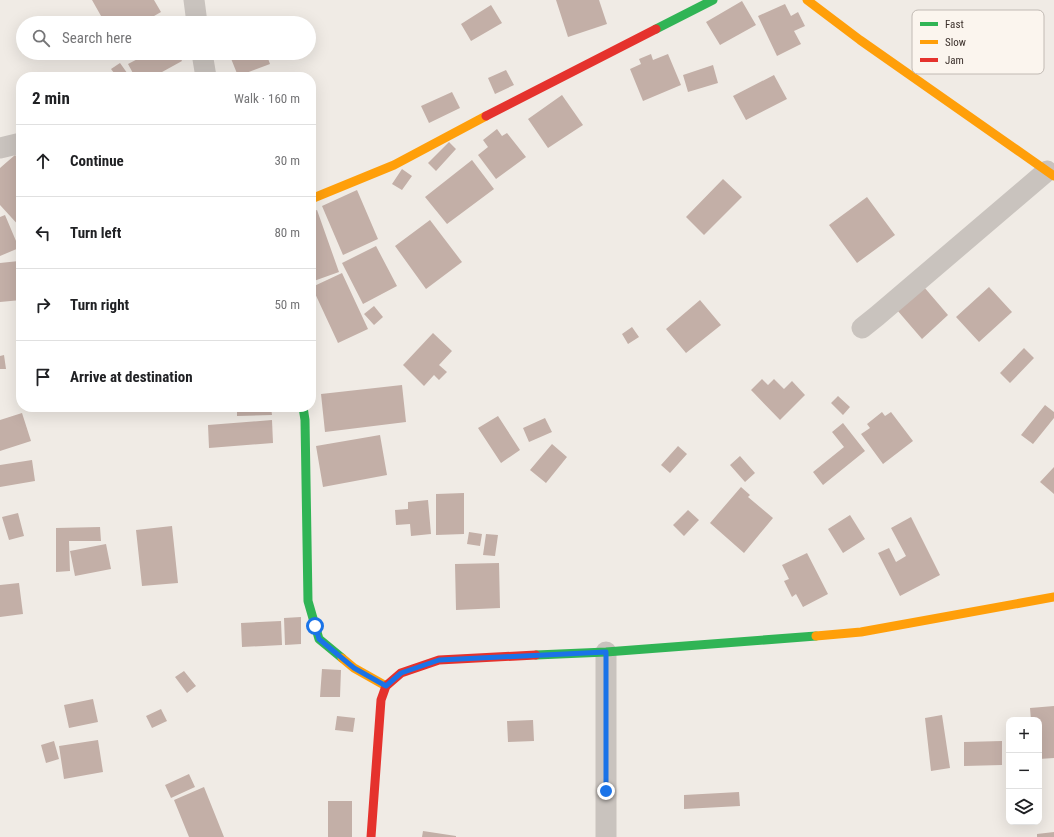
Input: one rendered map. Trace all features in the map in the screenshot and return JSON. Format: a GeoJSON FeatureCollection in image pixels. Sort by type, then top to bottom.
{"type":"FeatureCollection","features":[{"type":"Feature","properties":{"kind":"street"},"geometry":{"type":"LineString","coordinates":[[194,0],[197,16]]}},
{"type":"Feature","properties":{"kind":"street"},"geometry":{"type":"LineString","coordinates":[[316,198],[394,165],[566,74],[713,0]]}},
{"type":"Feature","properties":{"kind":"street"},"geometry":{"type":"LineString","coordinates":[[807,0],[860,40],[1051,173],[862,328]]}},
{"type":"Feature","properties":{"kind":"street"},"geometry":{"type":"LineString","coordinates":[[203,60],[205,72]]}},
{"type":"Feature","properties":{"kind":"street"},"geometry":{"type":"LineString","coordinates":[[0,148],[16,144]]}},
{"type":"Feature","properties":{"kind":"street"},"geometry":{"type":"LineString","coordinates":[[304,412],[308,601],[319,639],[354,668],[386,686]]}},
{"type":"Feature","properties":{"kind":"street"},"geometry":{"type":"LineString","coordinates":[[371,837],[381,700],[386,686],[401,673],[439,660],[606,652],[861,632],[1054,597]]}},
{"type":"Feature","properties":{"kind":"street"},"geometry":{"type":"LineString","coordinates":[[606,652],[606,837]]}},
{"type":"Feature","properties":{"kind":"building"},"geometry":{"type":"Polygon","coordinates":[[[92,0],[154,0],[161,12],[154,16],[101,16],[92,0]]]}},
{"type":"Feature","properties":{"kind":"building"},"geometry":{"type":"Polygon","coordinates":[[[556,0],[599,0],[607,24],[568,37],[556,0]]]}},
{"type":"Feature","properties":{"kind":"building"},"geometry":{"type":"Polygon","coordinates":[[[742,1],[756,25],[720,45],[706,22],[742,1]]]}},
{"type":"Feature","properties":{"kind":"building"},"geometry":{"type":"Polygon","coordinates":[[[785,4],[791,16],[798,12],[805,26],[794,31],[801,44],[777,56],[758,16],[785,4]]]}},
{"type":"Feature","properties":{"kind":"building"},"geometry":{"type":"Polygon","coordinates":[[[491,5],[502,23],[471,41],[461,24],[491,5]]]}},
{"type":"Feature","properties":{"kind":"building"},"geometry":{"type":"Polygon","coordinates":[[[651,54],[653,60],[668,54],[681,85],[643,101],[630,69],[641,64],[639,59],[651,54]]]}},
{"type":"Feature","properties":{"kind":"building"},"geometry":{"type":"Polygon","coordinates":[[[136,60],[182,61],[162,72],[132,72],[128,64],[136,60]]]}},
{"type":"Feature","properties":{"kind":"building"},"geometry":{"type":"Polygon","coordinates":[[[232,60],[269,60],[270,64],[249,72],[236,72],[232,60]]]}},
{"type":"Feature","properties":{"kind":"building"},"geometry":{"type":"Polygon","coordinates":[[[120,63],[126,72],[113,72],[111,69],[120,63]]]}},
{"type":"Feature","properties":{"kind":"building"},"geometry":{"type":"Polygon","coordinates":[[[713,65],[718,83],[688,92],[683,75],[713,65]]]}},
{"type":"Feature","properties":{"kind":"building"},"geometry":{"type":"Polygon","coordinates":[[[506,70],[514,85],[495,94],[488,78],[506,70]]]}},
{"type":"Feature","properties":{"kind":"building"},"geometry":{"type":"Polygon","coordinates":[[[774,75],[787,99],[746,120],[733,96],[774,75]]]}},
{"type":"Feature","properties":{"kind":"building"},"geometry":{"type":"Polygon","coordinates":[[[452,92],[460,108],[429,123],[421,106],[452,92]]]}},
{"type":"Feature","properties":{"kind":"building"},"geometry":{"type":"Polygon","coordinates":[[[562,95],[583,125],[548,148],[528,119],[562,95]]]}},
{"type":"Feature","properties":{"kind":"building"},"geometry":{"type":"Polygon","coordinates":[[[497,129],[502,136],[507,133],[526,157],[496,179],[478,155],[488,147],[483,140],[497,129]]]}},
{"type":"Feature","properties":{"kind":"building"},"geometry":{"type":"Polygon","coordinates":[[[449,142],[456,149],[436,171],[428,163],[449,142]]]}},
{"type":"Feature","properties":{"kind":"building"},"geometry":{"type":"Polygon","coordinates":[[[15,155],[16,156],[16,223],[0,205],[0,168],[15,155]]]}},
{"type":"Feature","properties":{"kind":"building"},"geometry":{"type":"Polygon","coordinates":[[[472,160],[494,189],[447,224],[425,197],[472,160]]]}},
{"type":"Feature","properties":{"kind":"building"},"geometry":{"type":"Polygon","coordinates":[[[402,169],[412,176],[402,190],[392,184],[402,169]]]}},
{"type":"Feature","properties":{"kind":"building"},"geometry":{"type":"Polygon","coordinates":[[[723,179],[742,197],[704,235],[686,217],[723,179]]]}},
{"type":"Feature","properties":{"kind":"building"},"geometry":{"type":"Polygon","coordinates":[[[357,190],[378,239],[343,255],[322,206],[357,190]]]}},
{"type":"Feature","properties":{"kind":"building"},"geometry":{"type":"Polygon","coordinates":[[[867,197],[895,235],[857,263],[829,225],[867,197]]]}},
{"type":"Feature","properties":{"kind":"building"},"geometry":{"type":"Polygon","coordinates":[[[316,210],[339,272],[316,280],[316,210]]]}},
{"type":"Feature","properties":{"kind":"building"},"geometry":{"type":"Polygon","coordinates":[[[5,215],[16,241],[16,249],[0,256],[0,217],[5,215]]]}},
{"type":"Feature","properties":{"kind":"building"},"geometry":{"type":"Polygon","coordinates":[[[430,220],[462,262],[426,289],[395,246],[430,220]]]}},
{"type":"Feature","properties":{"kind":"building"},"geometry":{"type":"Polygon","coordinates":[[[376,246],[397,286],[363,304],[342,263],[376,246]]]}},
{"type":"Feature","properties":{"kind":"building"},"geometry":{"type":"Polygon","coordinates":[[[16,261],[16,300],[0,302],[0,263],[16,261]]]}},
{"type":"Feature","properties":{"kind":"building"},"geometry":{"type":"Polygon","coordinates":[[[342,273],[368,329],[338,343],[316,296],[316,285],[342,273]]]}},
{"type":"Feature","properties":{"kind":"building"},"geometry":{"type":"Polygon","coordinates":[[[924,287],[948,315],[922,339],[897,310],[924,287]]]}},
{"type":"Feature","properties":{"kind":"building"},"geometry":{"type":"Polygon","coordinates":[[[989,287],[1012,312],[979,342],[956,317],[989,287]]]}},
{"type":"Feature","properties":{"kind":"building"},"geometry":{"type":"Polygon","coordinates":[[[700,300],[721,325],[686,353],[666,329],[700,300]]]}},
{"type":"Feature","properties":{"kind":"building"},"geometry":{"type":"Polygon","coordinates":[[[374,306],[383,317],[374,325],[364,314],[374,306]]]}},
{"type":"Feature","properties":{"kind":"building"},"geometry":{"type":"Polygon","coordinates":[[[632,327],[639,337],[628,344],[622,334],[632,327]]]}},
{"type":"Feature","properties":{"kind":"building"},"geometry":{"type":"Polygon","coordinates":[[[433,333],[452,351],[439,365],[447,372],[439,380],[434,375],[424,386],[403,365],[433,333]]]}},
{"type":"Feature","properties":{"kind":"building"},"geometry":{"type":"Polygon","coordinates":[[[1024,348],[1034,358],[1010,383],[1000,373],[1024,348]]]}},
{"type":"Feature","properties":{"kind":"building"},"geometry":{"type":"Polygon","coordinates":[[[4,355],[6,369],[0,369],[0,356],[4,355]]]}},
{"type":"Feature","properties":{"kind":"building"},"geometry":{"type":"Polygon","coordinates":[[[762,379],[768,385],[774,379],[784,389],[792,381],[805,395],[780,420],[751,390],[762,379]]]}},
{"type":"Feature","properties":{"kind":"building"},"geometry":{"type":"Polygon","coordinates":[[[402,385],[406,422],[325,432],[321,394],[402,385]]]}},
{"type":"Feature","properties":{"kind":"building"},"geometry":{"type":"Polygon","coordinates":[[[838,396],[850,407],[843,415],[831,403],[838,396]]]}},
{"type":"Feature","properties":{"kind":"building"},"geometry":{"type":"Polygon","coordinates":[[[1045,405],[1054,412],[1054,418],[1033,444],[1021,435],[1045,405]]]}},
{"type":"Feature","properties":{"kind":"building"},"geometry":{"type":"Polygon","coordinates":[[[237,412],[272,412],[272,415],[237,416],[237,412]]]}},
{"type":"Feature","properties":{"kind":"building"},"geometry":{"type":"Polygon","coordinates":[[[882,412],[885,416],[891,412],[913,441],[883,464],[861,434],[870,428],[867,424],[882,412]]]}},
{"type":"Feature","properties":{"kind":"building"},"geometry":{"type":"Polygon","coordinates":[[[22,413],[31,441],[0,451],[0,420],[22,413]]]}},
{"type":"Feature","properties":{"kind":"building"},"geometry":{"type":"Polygon","coordinates":[[[498,416],[520,450],[501,463],[478,428],[498,416]]]}},
{"type":"Feature","properties":{"kind":"building"},"geometry":{"type":"Polygon","coordinates":[[[545,418],[552,432],[529,442],[523,428],[545,418]]]}},
{"type":"Feature","properties":{"kind":"building"},"geometry":{"type":"Polygon","coordinates":[[[272,420],[273,443],[209,448],[208,425],[272,420]]]}},
{"type":"Feature","properties":{"kind":"building"},"geometry":{"type":"Polygon","coordinates":[[[843,423],[865,451],[823,485],[813,472],[844,447],[832,432],[843,423]]]}},
{"type":"Feature","properties":{"kind":"building"},"geometry":{"type":"Polygon","coordinates":[[[380,435],[387,475],[323,487],[316,446],[380,435]]]}},
{"type":"Feature","properties":{"kind":"building"},"geometry":{"type":"Polygon","coordinates":[[[552,444],[567,457],[546,483],[530,470],[552,444]]]}},
{"type":"Feature","properties":{"kind":"building"},"geometry":{"type":"Polygon","coordinates":[[[678,446],[687,454],[670,473],[661,465],[678,446]]]}},
{"type":"Feature","properties":{"kind":"building"},"geometry":{"type":"Polygon","coordinates":[[[740,456],[755,473],[745,482],[730,465],[740,456]]]}},
{"type":"Feature","properties":{"kind":"building"},"geometry":{"type":"Polygon","coordinates":[[[32,460],[35,481],[0,487],[0,465],[32,460]]]}},
{"type":"Feature","properties":{"kind":"building"},"geometry":{"type":"Polygon","coordinates":[[[1054,467],[1054,494],[1040,482],[1054,467]]]}},
{"type":"Feature","properties":{"kind":"building"},"geometry":{"type":"Polygon","coordinates":[[[741,487],[750,495],[748,497],[773,518],[744,553],[710,523],[741,487]]]}},
{"type":"Feature","properties":{"kind":"building"},"geometry":{"type":"Polygon","coordinates":[[[464,493],[464,534],[436,535],[436,494],[464,493]]]}},
{"type":"Feature","properties":{"kind":"building"},"geometry":{"type":"Polygon","coordinates":[[[428,500],[431,534],[411,536],[410,524],[396,525],[395,510],[408,509],[408,502],[428,500]]]}},
{"type":"Feature","properties":{"kind":"building"},"geometry":{"type":"Polygon","coordinates":[[[688,510],[699,520],[684,536],[673,525],[688,510]]]}},
{"type":"Feature","properties":{"kind":"building"},"geometry":{"type":"Polygon","coordinates":[[[18,513],[24,536],[9,540],[2,517],[18,513]]]}},
{"type":"Feature","properties":{"kind":"building"},"geometry":{"type":"Polygon","coordinates":[[[850,515],[865,539],[843,553],[828,529],[850,515]]]}},
{"type":"Feature","properties":{"kind":"building"},"geometry":{"type":"Polygon","coordinates":[[[911,517],[940,575],[900,596],[878,553],[889,548],[896,562],[906,556],[891,528],[911,517]]]}},
{"type":"Feature","properties":{"kind":"building"},"geometry":{"type":"Polygon","coordinates":[[[172,526],[178,583],[142,586],[136,530],[172,526]]]}},
{"type":"Feature","properties":{"kind":"building"},"geometry":{"type":"Polygon","coordinates":[[[100,527],[101,541],[69,541],[70,571],[56,572],[56,528],[100,527]]]}},
{"type":"Feature","properties":{"kind":"building"},"geometry":{"type":"Polygon","coordinates":[[[469,532],[482,534],[480,546],[467,544],[469,532]]]}},
{"type":"Feature","properties":{"kind":"building"},"geometry":{"type":"Polygon","coordinates":[[[486,534],[498,535],[495,556],[483,555],[486,534]]]}},
{"type":"Feature","properties":{"kind":"building"},"geometry":{"type":"Polygon","coordinates":[[[106,544],[111,569],[75,576],[70,551],[106,544]]]}},
{"type":"Feature","properties":{"kind":"building"},"geometry":{"type":"Polygon","coordinates":[[[807,553],[828,594],[803,607],[796,594],[792,597],[784,581],[789,579],[782,565],[807,553]]]}},
{"type":"Feature","properties":{"kind":"building"},"geometry":{"type":"Polygon","coordinates":[[[499,563],[500,608],[456,610],[455,564],[499,563]]]}},
{"type":"Feature","properties":{"kind":"building"},"geometry":{"type":"Polygon","coordinates":[[[19,583],[23,614],[0,617],[0,585],[19,583]]]}},
{"type":"Feature","properties":{"kind":"building"},"geometry":{"type":"Polygon","coordinates":[[[301,617],[301,644],[285,645],[284,618],[301,617]]]}},
{"type":"Feature","properties":{"kind":"building"},"geometry":{"type":"Polygon","coordinates":[[[281,621],[282,645],[242,647],[241,623],[281,621]]]}},
{"type":"Feature","properties":{"kind":"building"},"geometry":{"type":"Polygon","coordinates":[[[322,669],[341,670],[340,697],[320,697],[322,669]]]}},
{"type":"Feature","properties":{"kind":"building"},"geometry":{"type":"Polygon","coordinates":[[[184,671],[196,686],[187,693],[175,677],[184,671]]]}},
{"type":"Feature","properties":{"kind":"building"},"geometry":{"type":"Polygon","coordinates":[[[93,699],[98,722],[69,728],[64,705],[93,699]]]}},
{"type":"Feature","properties":{"kind":"building"},"geometry":{"type":"Polygon","coordinates":[[[1054,706],[1054,758],[1042,759],[1042,717],[1031,717],[1030,708],[1054,706]]]}},
{"type":"Feature","properties":{"kind":"building"},"geometry":{"type":"Polygon","coordinates":[[[161,709],[167,721],[152,728],[146,716],[161,709]]]}},
{"type":"Feature","properties":{"kind":"building"},"geometry":{"type":"Polygon","coordinates":[[[942,715],[950,768],[931,771],[925,718],[942,715]]]}},
{"type":"Feature","properties":{"kind":"building"},"geometry":{"type":"Polygon","coordinates":[[[337,716],[355,718],[353,732],[335,730],[337,716]]]}},
{"type":"Feature","properties":{"kind":"building"},"geometry":{"type":"Polygon","coordinates":[[[533,720],[534,741],[508,742],[507,721],[533,720]]]}},
{"type":"Feature","properties":{"kind":"building"},"geometry":{"type":"Polygon","coordinates":[[[98,740],[103,772],[64,779],[59,746],[98,740]]]}},
{"type":"Feature","properties":{"kind":"building"},"geometry":{"type":"Polygon","coordinates":[[[54,741],[59,759],[46,763],[41,745],[54,741]]]}},
{"type":"Feature","properties":{"kind":"building"},"geometry":{"type":"Polygon","coordinates":[[[1002,741],[1002,765],[964,766],[964,742],[1002,741]]]}},
{"type":"Feature","properties":{"kind":"building"},"geometry":{"type":"Polygon","coordinates":[[[189,774],[195,787],[171,798],[165,785],[189,774]]]}},
{"type":"Feature","properties":{"kind":"building"},"geometry":{"type":"Polygon","coordinates":[[[204,787],[224,837],[189,837],[174,800],[204,787]]]}},
{"type":"Feature","properties":{"kind":"building"},"geometry":{"type":"Polygon","coordinates":[[[739,792],[740,806],[684,809],[684,795],[739,792]]]}},
{"type":"Feature","properties":{"kind":"building"},"geometry":{"type":"Polygon","coordinates":[[[328,801],[352,801],[352,837],[328,837],[328,801]]]}},
{"type":"Feature","properties":{"kind":"building"},"geometry":{"type":"Polygon","coordinates":[[[423,831],[456,836],[456,837],[422,837],[423,831]]]}},
{"type":"Feature","properties":{"kind":"building"},"geometry":{"type":"Polygon","coordinates":[[[1054,832],[1054,837],[1037,837],[1037,834],[1054,832]]]}},
{"type":"Feature","properties":{"kind":"traffic: fast"},"geometry":{"type":"LineString","coordinates":[[656,29],[713,0]]}},
{"type":"Feature","properties":{"kind":"traffic: fast"},"geometry":{"type":"LineString","coordinates":[[304,412],[308,601],[319,639],[342,658]]}},
{"type":"Feature","properties":{"kind":"traffic: fast"},"geometry":{"type":"LineString","coordinates":[[536,655],[606,652],[816,636]]}},
{"type":"Feature","properties":{"kind":"traffic: slow"},"geometry":{"type":"LineString","coordinates":[[807,0],[860,40],[1054,176]]}},
{"type":"Feature","properties":{"kind":"traffic: slow"},"geometry":{"type":"LineString","coordinates":[[316,197],[394,165],[486,116]]}},
{"type":"Feature","properties":{"kind":"traffic: slow"},"geometry":{"type":"LineString","coordinates":[[816,636],[861,632],[1054,597]]}},
{"type":"Feature","properties":{"kind":"traffic: slow"},"geometry":{"type":"LineString","coordinates":[[342,658],[354,668],[386,686]]}},
{"type":"Feature","properties":{"kind":"traffic: jam"},"geometry":{"type":"LineString","coordinates":[[486,116],[656,29]]}},
{"type":"Feature","properties":{"kind":"traffic: jam"},"geometry":{"type":"LineString","coordinates":[[371,837],[381,700],[386,686],[401,673],[439,660],[536,655]]}},
{"type":"Feature","properties":{"kind":"route"},"geometry":{"type":"LineString","coordinates":[[315,626],[319,639],[354,668],[386,686],[401,673],[439,660],[606,652],[606,791]]}}]}
